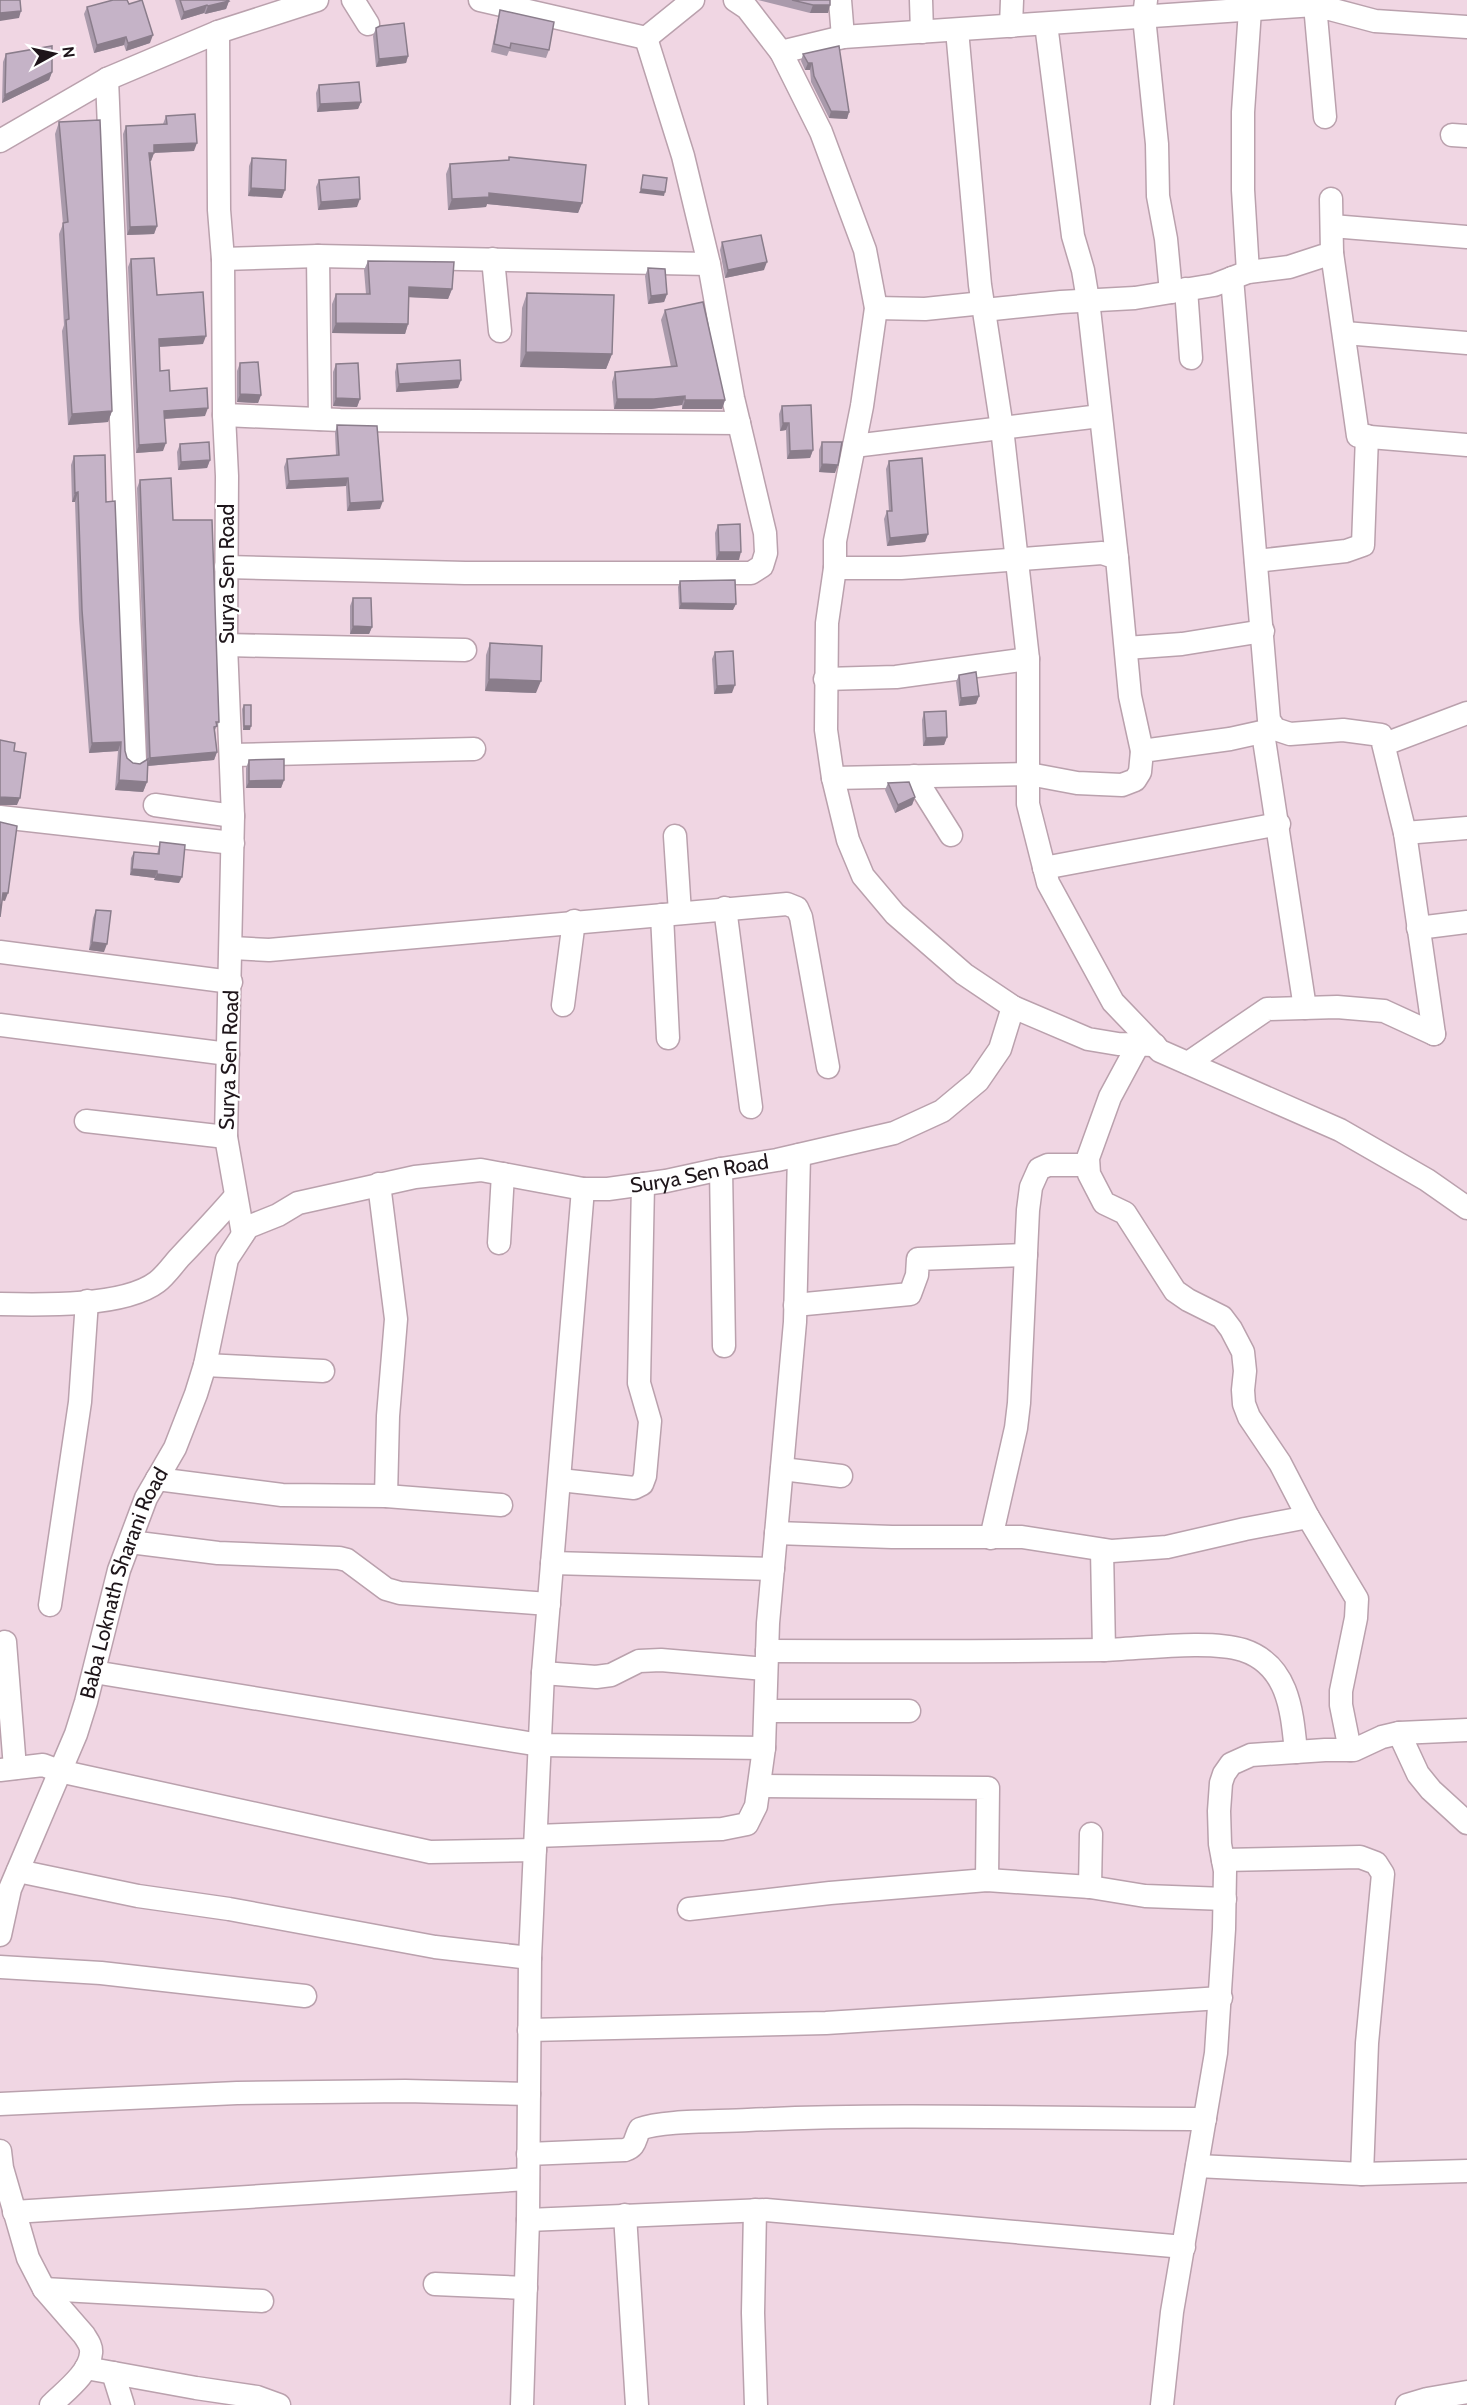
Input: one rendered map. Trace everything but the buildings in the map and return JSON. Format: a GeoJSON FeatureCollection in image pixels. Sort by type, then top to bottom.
{"type":"FeatureCollection","features":[{"type":"Feature","properties":{"kind":"street"},"geometry":{"type":"LineString","coordinates":[[0,141],[107,79],[218,32],[317,0]]}},
{"type":"Feature","properties":{"kind":"street"},"geometry":{"type":"LineString","coordinates":[[353,0],[368,24]]}},
{"type":"Feature","properties":{"kind":"street"},"geometry":{"type":"LineString","coordinates":[[480,0],[646,38]]}},
{"type":"Feature","properties":{"kind":"street"},"geometry":{"type":"LineString","coordinates":[[646,38],[693,0]]}},
{"type":"Feature","properties":{"kind":"street"},"geometry":{"type":"LineString","coordinates":[[735,0],[747,8],[781,52],[821,132],[865,250],[876,308],[862,405],[835,541],[835,568],[827,623],[825,679],[825,730],[833,778],[848,840],[863,876],[895,914],[964,974],[1013,1007],[1088,1040],[1147,1045],[1340,1130],[1427,1180],[1467,1208]]}},
{"type":"Feature","properties":{"kind":"street"},"geometry":{"type":"LineString","coordinates":[[840,0],[843,37]]}},
{"type":"Feature","properties":{"kind":"street"},"geometry":{"type":"LineString","coordinates":[[921,0],[922,32]]}},
{"type":"Feature","properties":{"kind":"street"},"geometry":{"type":"LineString","coordinates":[[1011,26],[1012,0]]}},
{"type":"Feature","properties":{"kind":"street"},"geometry":{"type":"LineString","coordinates":[[781,52],[843,37],[1046,24],[1145,9],[1226,6],[1250,10],[1316,3],[1375,21],[1467,27]]}},
{"type":"Feature","properties":{"kind":"street"},"geometry":{"type":"LineString","coordinates":[[1316,3],[1325,117]]}},
{"type":"Feature","properties":{"kind":"street"},"geometry":{"type":"LineString","coordinates":[[1145,9],[1157,144],[1158,196],[1191,358]]}},
{"type":"Feature","properties":{"kind":"street"},"geometry":{"type":"LineString","coordinates":[[1250,10],[1243,112],[1240,275],[1256,561],[1269,731],[1278,824],[1305,1008]]}},
{"type":"Feature","properties":{"kind":"street"},"geometry":{"type":"LineString","coordinates":[[833,778],[1029,774],[1077,783],[1122,785],[1135,780],[1140,772],[1142,751],[1130,696],[1088,300],[1083,270],[1073,236],[1046,24]]}},
{"type":"Feature","properties":{"kind":"street"},"geometry":{"type":"LineString","coordinates":[[957,30],[984,307],[1002,428],[1028,659],[1028,804],[1048,883],[1113,1002],[1147,1045]]}},
{"type":"Feature","properties":{"kind":"street","name":"Surya Sen Road"},"geometry":{"type":"LineString","coordinates":[[218,32],[219,210],[223,259],[224,415],[227,476],[226,645],[233,816],[232,948],[226,1137],[243,1234]]}},
{"type":"Feature","properties":{"kind":"street"},"geometry":{"type":"LineString","coordinates":[[226,567],[465,573],[751,573],[762,566],[766,554],[765,533],[739,423],[709,264],[683,156],[646,38]]}},
{"type":"Feature","properties":{"kind":"street"},"geometry":{"type":"LineString","coordinates":[[107,79],[135,760]]}},
{"type":"Feature","properties":{"kind":"street"},"geometry":{"type":"LineString","coordinates":[[1331,199],[1332,253],[1358,436],[1467,444]]}},
{"type":"Feature","properties":{"kind":"street"},"geometry":{"type":"LineString","coordinates":[[1332,226],[1467,237]]}},
{"type":"Feature","properties":{"kind":"street"},"geometry":{"type":"LineString","coordinates":[[876,308],[984,307],[1135,298],[1214,285],[1240,275],[1289,267],[1332,253]]}},
{"type":"Feature","properties":{"kind":"street"},"geometry":{"type":"LineString","coordinates":[[223,259],[318,256],[709,264]]}},
{"type":"Feature","properties":{"kind":"street"},"geometry":{"type":"LineString","coordinates":[[318,256],[320,419]]}},
{"type":"Feature","properties":{"kind":"street"},"geometry":{"type":"LineString","coordinates":[[493,259],[500,331]]}},
{"type":"Feature","properties":{"kind":"street"},"geometry":{"type":"LineString","coordinates":[[1345,333],[1467,343]]}},
{"type":"Feature","properties":{"kind":"street"},"geometry":{"type":"LineString","coordinates":[[224,415],[320,419],[739,423]]}},
{"type":"Feature","properties":{"kind":"street"},"geometry":{"type":"LineString","coordinates":[[854,446],[1100,416]]}},
{"type":"Feature","properties":{"kind":"street"},"geometry":{"type":"LineString","coordinates":[[1256,561],[1346,551],[1364,545],[1367,436]]}},
{"type":"Feature","properties":{"kind":"street"},"geometry":{"type":"LineString","coordinates":[[835,568],[901,568],[1102,553],[1117,558]]}},
{"type":"Feature","properties":{"kind":"street"},"geometry":{"type":"LineString","coordinates":[[1126,648],[1182,644],[1263,631]]}},
{"type":"Feature","properties":{"kind":"street"},"geometry":{"type":"LineString","coordinates":[[226,645],[465,650]]}},
{"type":"Feature","properties":{"kind":"street"},"geometry":{"type":"LineString","coordinates":[[825,679],[896,677],[1028,659]]}},
{"type":"Feature","properties":{"kind":"street"},"geometry":{"type":"LineString","coordinates":[[1385,744],[1467,713]]}},
{"type":"Feature","properties":{"kind":"street"},"geometry":{"type":"LineString","coordinates":[[1142,751],[1269,731],[1290,734],[1343,730],[1381,735],[1405,832],[1434,1034],[1384,1011],[1337,1007],[1267,1009],[1188,1063]]}},
{"type":"Feature","properties":{"kind":"street"},"geometry":{"type":"LineString","coordinates":[[232,755],[474,749]]}},
{"type":"Feature","properties":{"kind":"street"},"geometry":{"type":"LineString","coordinates":[[914,776],[951,835]]}},
{"type":"Feature","properties":{"kind":"street"},"geometry":{"type":"LineString","coordinates":[[156,805],[233,816]]}},
{"type":"Feature","properties":{"kind":"street"},"geometry":{"type":"LineString","coordinates":[[0,817],[233,843]]}},
{"type":"Feature","properties":{"kind":"street"},"geometry":{"type":"LineString","coordinates":[[1044,868],[1278,824]]}},
{"type":"Feature","properties":{"kind":"street"},"geometry":{"type":"LineString","coordinates":[[1405,832],[1467,828]]}},
{"type":"Feature","properties":{"kind":"street"},"geometry":{"type":"LineString","coordinates":[[668,1038],[675,836]]}},
{"type":"Feature","properties":{"kind":"street"},"geometry":{"type":"LineString","coordinates":[[232,948],[269,950],[574,921],[787,904],[797,908],[801,917],[828,1067]]}},
{"type":"Feature","properties":{"kind":"street"},"geometry":{"type":"LineString","coordinates":[[725,908],[751,1107]]}},
{"type":"Feature","properties":{"kind":"street"},"geometry":{"type":"LineString","coordinates":[[563,1005],[574,921]]}},
{"type":"Feature","properties":{"kind":"street"},"geometry":{"type":"LineString","coordinates":[[1418,928],[1467,922]]}},
{"type":"Feature","properties":{"kind":"street"},"geometry":{"type":"LineString","coordinates":[[0,952],[231,982]]}},
{"type":"Feature","properties":{"kind":"street","name":"Surya Sen Road"},"geometry":{"type":"LineString","coordinates":[[243,1234],[248,1227],[278,1215],[298,1203],[415,1177],[481,1170],[583,1189],[608,1189],[799,1155],[894,1133],[942,1111],[964,1094],[991,1064],[1000,1049],[1013,1007]]}},
{"type":"Feature","properties":{"kind":"street"},"geometry":{"type":"LineString","coordinates":[[0,1025],[228,1054]]}},
{"type":"Feature","properties":{"kind":"street"},"geometry":{"type":"LineString","coordinates":[[1147,1045],[1110,1097],[1088,1158],[1089,1174],[1104,1203],[1125,1213],[1141,1242],[1175,1291],[1222,1317],[1231,1329],[1243,1352],[1244,1404],[1249,1417],[1280,1463],[1308,1517],[1357,1599],[1356,1618],[1341,1691],[1341,1705],[1350,1750]]}},
{"type":"Feature","properties":{"kind":"street"},"geometry":{"type":"LineString","coordinates":[[86,1121],[226,1137]]}},
{"type":"Feature","properties":{"kind":"street"},"geometry":{"type":"LineString","coordinates":[[5,1642],[8,1769],[43,1765],[59,1771],[414,1849],[450,1853],[747,1824],[756,1806],[760,1786],[767,1711],[766,1660],[795,1305],[799,1155]]}},
{"type":"Feature","properties":{"kind":"street"},"geometry":{"type":"LineString","coordinates":[[991,1538],[1018,1412],[1031,1187],[1039,1169],[1048,1165],[1089,1165]]}},
{"type":"Feature","properties":{"kind":"street"},"geometry":{"type":"LineString","coordinates":[[721,1169],[724,1346]]}},
{"type":"Feature","properties":{"kind":"street"},"geometry":{"type":"LineString","coordinates":[[498,1243],[503,1174]]}},
{"type":"Feature","properties":{"kind":"street"},"geometry":{"type":"LineString","coordinates":[[379,1184],[395,1296],[396,1319],[388,1416],[386,1496]]}},
{"type":"Feature","properties":{"kind":"street"},"geometry":{"type":"LineString","coordinates":[[560,1480],[634,1488],[642,1484],[645,1476],[650,1421],[639,1383],[643,1184]]}},
{"type":"Feature","properties":{"kind":"street"},"geometry":{"type":"LineString","coordinates":[[522,2405],[528,2220],[530,1958],[543,1673],[583,1189]]}},
{"type":"Feature","properties":{"kind":"street"},"geometry":{"type":"LineString","coordinates":[[0,1304],[24,1305],[87,1301],[111,1299],[134,1293],[157,1282],[235,1197]]}},
{"type":"Feature","properties":{"kind":"street","name":"Baba Loknath Sharani Road"},"geometry":{"type":"LineString","coordinates":[[0,1935],[9,1883],[76,1734],[119,1570],[146,1498],[175,1448],[205,1365],[227,1259],[243,1234]]}},
{"type":"Feature","properties":{"kind":"street"},"geometry":{"type":"LineString","coordinates":[[795,1305],[910,1294],[917,1275],[918,1259],[1026,1255]]}},
{"type":"Feature","properties":{"kind":"street"},"geometry":{"type":"LineString","coordinates":[[50,1605],[80,1402],[87,1301]]}},
{"type":"Feature","properties":{"kind":"street"},"geometry":{"type":"LineString","coordinates":[[205,1365],[323,1371]]}},
{"type":"Feature","properties":{"kind":"street"},"geometry":{"type":"LineString","coordinates":[[782,1469],[841,1476]]}},
{"type":"Feature","properties":{"kind":"street"},"geometry":{"type":"LineString","coordinates":[[157,1479],[282,1495],[386,1496],[501,1505]]}},
{"type":"Feature","properties":{"kind":"street"},"geometry":{"type":"LineString","coordinates":[[776,1533],[892,1537],[1022,1537],[1102,1550],[1143,1550],[1308,1517]]}},
{"type":"Feature","properties":{"kind":"street"},"geometry":{"type":"LineString","coordinates":[[130,1542],[218,1553],[339,1558],[347,1560],[386,1589],[400,1593],[549,1604]]}},
{"type":"Feature","properties":{"kind":"street"},"geometry":{"type":"LineString","coordinates":[[1102,1550],[1104,1650]]}},
{"type":"Feature","properties":{"kind":"street"},"geometry":{"type":"LineString","coordinates":[[552,1563],[773,1569]]}},
{"type":"Feature","properties":{"kind":"street"},"geometry":{"type":"LineString","coordinates":[[543,1673],[597,1677],[611,1675],[639,1661],[661,1660],[766,1660],[1194,1646],[1244,1650],[1263,1661],[1276,1674],[1285,1688],[1290,1700],[1296,1752]]}},
{"type":"Feature","properties":{"kind":"street"},"geometry":{"type":"LineString","coordinates":[[94,1672],[540,1745],[764,1748]]}},
{"type":"Feature","properties":{"kind":"street"},"geometry":{"type":"LineString","coordinates":[[767,1711],[909,1711]]}},
{"type":"Feature","properties":{"kind":"street"},"geometry":{"type":"LineString","coordinates":[[1162,2405],[1169,2333],[1216,2053],[1225,1899],[1219,1811],[1221,1784],[1227,1769],[1231,1764],[1251,1755],[1359,1749],[1382,1737],[1399,1732],[1467,1730]]}},
{"type":"Feature","properties":{"kind":"street"},"geometry":{"type":"LineString","coordinates":[[1399,1732],[1418,1774],[1431,1790],[1467,1823]]}},
{"type":"Feature","properties":{"kind":"street"},"geometry":{"type":"LineString","coordinates":[[760,1786],[988,1788],[987,1880]]}},
{"type":"Feature","properties":{"kind":"street"},"geometry":{"type":"LineString","coordinates":[[1090,1887],[1092,1834]]}},
{"type":"Feature","properties":{"kind":"street"},"geometry":{"type":"LineString","coordinates":[[1223,1860],[1360,1857],[1376,1863],[1383,1874],[1377,1961],[1367,2043],[1362,2174]]}},
{"type":"Feature","properties":{"kind":"street"},"geometry":{"type":"LineString","coordinates":[[689,1909],[830,1893],[987,1880],[1090,1887],[1145,1896],[1225,1899]]}},
{"type":"Feature","properties":{"kind":"street"},"geometry":{"type":"LineString","coordinates":[[9,1883],[138,1896],[229,1909],[435,1947],[530,1958]]}},
{"type":"Feature","properties":{"kind":"street"},"geometry":{"type":"LineString","coordinates":[[0,1967],[101,1973],[305,1996]]}},
{"type":"Feature","properties":{"kind":"street"},"geometry":{"type":"LineString","coordinates":[[530,2030],[826,2023],[1221,1998]]}},
{"type":"Feature","properties":{"kind":"street"},"geometry":{"type":"LineString","coordinates":[[0,2104],[237,2092],[405,2091],[529,2094]]}},
{"type":"Feature","properties":{"kind":"street"},"geometry":{"type":"LineString","coordinates":[[528,2154],[625,2150],[636,2144],[640,2129],[648,2126],[678,2124],[776,2119],[1205,2119]]}},
{"type":"Feature","properties":{"kind":"street"},"geometry":{"type":"LineString","coordinates":[[0,2151],[3,2181],[22,2244],[45,2289],[89,2343],[92,2353],[86,2368],[51,2405]]}},
{"type":"Feature","properties":{"kind":"street"},"geometry":{"type":"LineString","coordinates":[[1197,2166],[1362,2174],[1467,2171]]}},
{"type":"Feature","properties":{"kind":"street"},"geometry":{"type":"LineString","coordinates":[[14,2212],[528,2179]]}},
{"type":"Feature","properties":{"kind":"street"},"geometry":{"type":"LineString","coordinates":[[528,2220],[755,2210],[815,2213],[1184,2247]]}},
{"type":"Feature","properties":{"kind":"street"},"geometry":{"type":"LineString","coordinates":[[755,2210],[753,2323],[756,2405]]}},
{"type":"Feature","properties":{"kind":"street"},"geometry":{"type":"LineString","coordinates":[[625,2216],[638,2405]]}},
{"type":"Feature","properties":{"kind":"street"},"geometry":{"type":"LineString","coordinates":[[435,2284],[526,2288]]}},
{"type":"Feature","properties":{"kind":"street"},"geometry":{"type":"LineString","coordinates":[[45,2289],[262,2301]]}},
{"type":"Feature","properties":{"kind":"street"},"geometry":{"type":"LineString","coordinates":[[86,2368],[257,2397],[279,2405]]}},
{"type":"Feature","properties":{"kind":"street"},"geometry":{"type":"LineString","coordinates":[[113,2373],[123,2405]]}},
{"type":"Feature","properties":{"kind":"street"},"geometry":{"type":"LineString","coordinates":[[1407,2405],[1427,2398],[1467,2392]]}}]}
